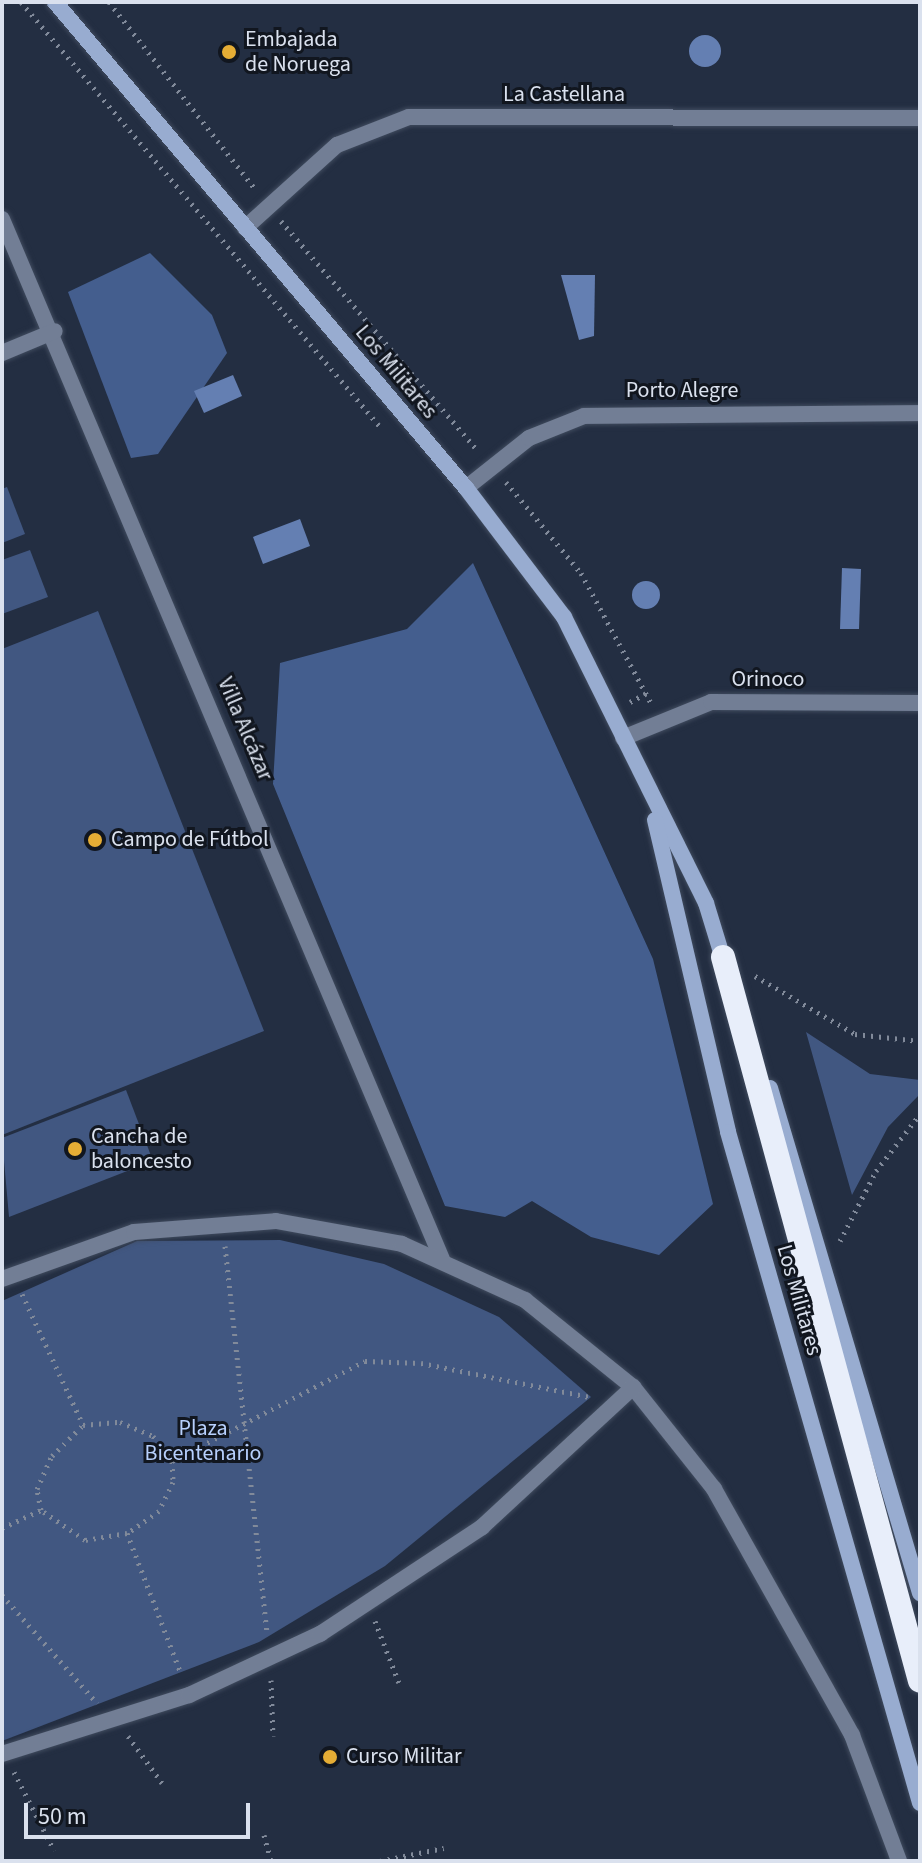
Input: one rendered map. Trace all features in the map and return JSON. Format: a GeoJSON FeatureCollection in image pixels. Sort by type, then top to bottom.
{"type":"FeatureCollection","features":[{"type":"Feature","properties":{"kind":"highway"},"geometry":{"type":"LineString","coordinates":[[723,957],[920,1681]]}},
{"type":"Feature","properties":{"kind":"main road","name":"Los Militares"},"geometry":{"type":"LineString","coordinates":[[55,2],[466,488],[564,617],[612,711],[652,805],[706,903],[825,1270],[920,1593]]}},
{"type":"Feature","properties":{"kind":"main road","name":"Los Militares"},"geometry":{"type":"LineString","coordinates":[[652,805],[728,1132],[920,1803]]}},
{"type":"Feature","properties":{"kind":"street","name":"La Castellana"},"geometry":{"type":"LineString","coordinates":[[245,228],[346,140],[409,117],[920,118]]}},
{"type":"Feature","properties":{"kind":"street","name":"Villa Alcázar"},"geometry":{"type":"LineString","coordinates":[[2,219],[55,331],[442,1259]]}},
{"type":"Feature","properties":{"kind":"street"},"geometry":{"type":"LineString","coordinates":[[2,353],[55,331]]}},
{"type":"Feature","properties":{"kind":"street","name":"Porto Alegre"},"geometry":{"type":"LineString","coordinates":[[466,488],[546,428],[604,413],[920,413]]}},
{"type":"Feature","properties":{"kind":"street","name":"Orinoco"},"geometry":{"type":"LineString","coordinates":[[623,738],[658,718],[739,700],[920,703]]}},
{"type":"Feature","properties":{"kind":"street"},"geometry":{"type":"LineString","coordinates":[[4,1278],[134,1232],[223,1221],[319,1225],[442,1259],[538,1309],[633,1387],[714,1489],[782,1600],[852,1735],[899,1861]]}},
{"type":"Feature","properties":{"kind":"street"},"geometry":{"type":"LineString","coordinates":[[3,1754],[189,1695],[270,1659],[369,1605],[535,1484],[633,1387]]}},
{"type":"Feature","properties":{"kind":"path"},"geometry":{"type":"LineString","coordinates":[[21,2],[387,434]]}},
{"type":"Feature","properties":{"kind":"path"},"geometry":{"type":"LineString","coordinates":[[109,2],[269,206],[581,573],[658,718]]}},
{"type":"Feature","properties":{"kind":"path"},"geometry":{"type":"LineString","coordinates":[[612,711],[647,693]]}},
{"type":"Feature","properties":{"kind":"path"},"geometry":{"type":"LineString","coordinates":[[723,957],[855,1034],[920,1041]]}},
{"type":"Feature","properties":{"kind":"path"},"geometry":{"type":"LineString","coordinates":[[825,1270],[876,1171],[920,1114]]}},
{"type":"Feature","properties":{"kind":"path"},"geometry":{"type":"LineString","coordinates":[[223,1221],[270,1659],[273,1736]]}},
{"type":"Feature","properties":{"kind":"path"},"geometry":{"type":"LineString","coordinates":[[4,1278],[21,1291],[83,1425]]}},
{"type":"Feature","properties":{"kind":"path"},"geometry":{"type":"LineString","coordinates":[[172,1461],[365,1361],[421,1363],[591,1397],[633,1387]]}},
{"type":"Feature","properties":{"kind":"path"},"geometry":{"type":"LineString","coordinates":[[120,1422],[142,1431],[172,1461],[173,1482],[159,1511],[127,1533],[85,1540],[41,1510],[37,1489],[52,1456],[83,1425],[120,1422]]}},
{"type":"Feature","properties":{"kind":"path"},"geometry":{"type":"LineString","coordinates":[[2,1528],[41,1510]]}},
{"type":"Feature","properties":{"kind":"path"},"geometry":{"type":"LineString","coordinates":[[127,1533],[189,1695]]}},
{"type":"Feature","properties":{"kind":"path"},"geometry":{"type":"LineString","coordinates":[[2,1595],[113,1721],[162,1783]]}},
{"type":"Feature","properties":{"kind":"path"},"geometry":{"type":"LineString","coordinates":[[369,1605],[399,1683]]}},
{"type":"Feature","properties":{"kind":"path"},"geometry":{"type":"LineString","coordinates":[[3,1754],[54,1850]]}},
{"type":"Feature","properties":{"kind":"path"},"geometry":{"type":"LineString","coordinates":[[264,1835],[271,1861]]}},
{"type":"Feature","properties":{"kind":"path"},"geometry":{"type":"LineString","coordinates":[[380,1861],[444,1848]]}},
{"type":"Feature","properties":{"kind":"green space"},"geometry":{"type":"Polygon","coordinates":[[[7,487],[25,534],[2,543],[2,489],[7,487]]]}},
{"type":"Feature","properties":{"kind":"green space"},"geometry":{"type":"Polygon","coordinates":[[[30,550],[48,597],[2,614],[2,560],[30,550]]]}},
{"type":"Feature","properties":{"kind":"green space","name":"Campo de Fútbol"},"geometry":{"type":"Polygon","coordinates":[[[98,611],[264,1031],[2,1135],[2,649],[98,611]]]}},
{"type":"Feature","properties":{"kind":"green space"},"geometry":{"type":"Polygon","coordinates":[[[806,1032],[870,1074],[920,1080],[920,1094],[888,1127],[852,1195],[806,1032]]]}},
{"type":"Feature","properties":{"kind":"green space","name":"Cancha de baloncesto"},"geometry":{"type":"Polygon","coordinates":[[[126,1090],[153,1161],[9,1217],[2,1138],[126,1090]]]}},
{"type":"Feature","properties":{"kind":"green space","name":"Plaza Bicentenario"},"geometry":{"type":"Polygon","coordinates":[[[280,1240],[384,1264],[499,1317],[591,1397],[385,1566],[259,1642],[2,1741],[2,1301],[137,1241],[280,1240]]]}},
{"type":"Feature","properties":{"kind":"shaded area"},"geometry":{"type":"Polygon","coordinates":[[[705,35],[716,40],[721,51],[716,62],[705,67],[694,62],[689,51],[694,40],[705,35]]]}},
{"type":"Feature","properties":{"kind":"shaded area"},"geometry":{"type":"Polygon","coordinates":[[[150,253],[212,315],[227,353],[158,454],[131,458],[68,292],[150,253]]]}},
{"type":"Feature","properties":{"kind":"shaded area"},"geometry":{"type":"Polygon","coordinates":[[[561,275],[595,275],[594,336],[579,340],[561,275]]]}},
{"type":"Feature","properties":{"kind":"shaded area"},"geometry":{"type":"Polygon","coordinates":[[[233,375],[242,396],[204,413],[194,391],[233,375]]]}},
{"type":"Feature","properties":{"kind":"shaded area"},"geometry":{"type":"Polygon","coordinates":[[[300,519],[310,546],[263,564],[253,537],[300,519]]]}},
{"type":"Feature","properties":{"kind":"shaded area"},"geometry":{"type":"Polygon","coordinates":[[[473,563],[653,959],[713,1204],[659,1255],[591,1237],[532,1201],[505,1217],[445,1206],[273,784],[280,663],[407,629],[473,563]]]}},
{"type":"Feature","properties":{"kind":"shaded area"},"geometry":{"type":"Polygon","coordinates":[[[842,568],[861,569],[859,629],[840,629],[842,568]]]}},
{"type":"Feature","properties":{"kind":"shaded area"},"geometry":{"type":"Polygon","coordinates":[[[646,581],[656,585],[660,595],[656,605],[646,609],[636,605],[632,595],[636,585],[646,581]]]}},
{"type":"Feature","properties":{"kind":"place","name":"Embajada de Noruega"},"geometry":{"type":"Point","coordinates":[229,52]}},
{"type":"Feature","properties":{"kind":"place","name":"Campo de Fútbol"},"geometry":{"type":"Point","coordinates":[95,840]}},
{"type":"Feature","properties":{"kind":"place","name":"Cancha de baloncesto"},"geometry":{"type":"Point","coordinates":[75,1149]}},
{"type":"Feature","properties":{"kind":"place","name":"Curso Militar"},"geometry":{"type":"Point","coordinates":[330,1757]}}]}
